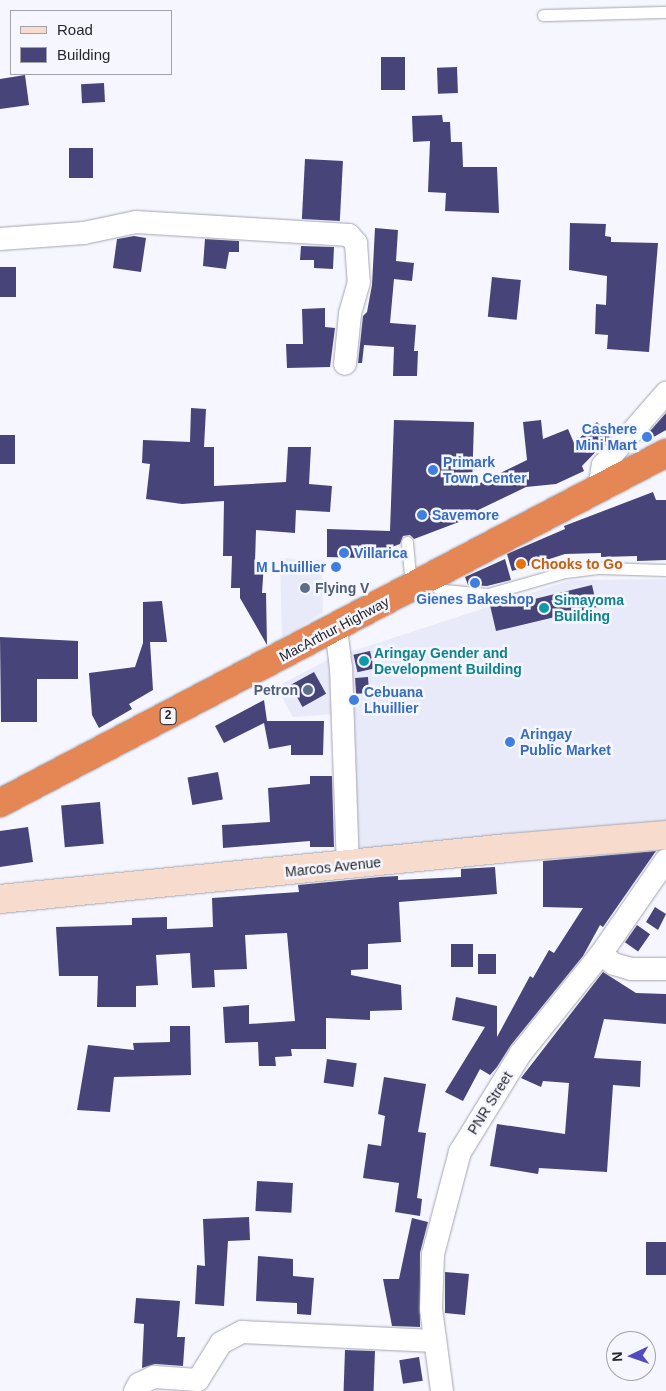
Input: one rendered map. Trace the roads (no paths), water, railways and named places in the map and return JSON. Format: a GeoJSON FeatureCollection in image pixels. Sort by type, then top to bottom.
{"type":"FeatureCollection","features":[{"type":"Feature","properties":{"kind":"highway","name":"MacArthur Highway"},"geometry":{"type":"LineString","coordinates":[[0,803],[666,453]]}},
{"type":"Feature","properties":{"kind":"street"},"geometry":{"type":"LineString","coordinates":[[0,239],[84,233],[136,222],[349,235],[356,243],[359,282],[350,314],[345,364]]}},
{"type":"Feature","properties":{"kind":"street"},"geometry":{"type":"LineString","coordinates":[[599,489],[603,465],[666,393]]}},
{"type":"Feature","properties":{"kind":"street"},"geometry":{"type":"LineString","coordinates":[[336,628],[341,667],[348,866]]}},
{"type":"Feature","properties":{"kind":"street","name":"Marcos Avenue"},"geometry":{"type":"LineString","coordinates":[[0,899],[348,866],[508,848],[666,835]]}},
{"type":"Feature","properties":{"kind":"street","name":"PNR Street"},"geometry":{"type":"LineString","coordinates":[[442,1391],[431,1310],[433,1254],[460,1152],[521,1053],[601,954],[666,860]]}},
{"type":"Feature","properties":{"kind":"street"},"geometry":{"type":"LineString","coordinates":[[601,954],[614,964],[631,969],[666,969]]}},
{"type":"Feature","properties":{"kind":"street"},"geometry":{"type":"LineString","coordinates":[[135,1391],[139,1384],[154,1377],[198,1380],[221,1343],[242,1332],[435,1341]]}},
{"type":"Feature","properties":{"kind":"lane"},"geometry":{"type":"LineString","coordinates":[[543,15],[666,12]]}},
{"type":"Feature","properties":{"kind":"lane"},"geometry":{"type":"LineString","coordinates":[[407,542],[418,585],[443,590],[488,594],[566,572],[600,568],[666,570]]}},
{"type":"Feature","properties":{"kind":"place","name":"Cashere Mini Mart"},"geometry":{"type":"Point","coordinates":[647,437]}},
{"type":"Feature","properties":{"kind":"place","name":"Primark Town Center"},"geometry":{"type":"Point","coordinates":[433,470]}},
{"type":"Feature","properties":{"kind":"place","name":"Savemore"},"geometry":{"type":"Point","coordinates":[422,515]}},
{"type":"Feature","properties":{"kind":"place","name":"Villarica"},"geometry":{"type":"Point","coordinates":[344,553]}},
{"type":"Feature","properties":{"kind":"place","name":"Chooks to Go"},"geometry":{"type":"Point","coordinates":[521,564]}},
{"type":"Feature","properties":{"kind":"place","name":"M Lhuillier"},"geometry":{"type":"Point","coordinates":[336,567]}},
{"type":"Feature","properties":{"kind":"place","name":"Gienes Bakeshop"},"geometry":{"type":"Point","coordinates":[475,583]}},
{"type":"Feature","properties":{"kind":"place","name":"Flying V"},"geometry":{"type":"Point","coordinates":[305,588]}},
{"type":"Feature","properties":{"kind":"place","name":"Simayoma Building"},"geometry":{"type":"Point","coordinates":[544,608]}},
{"type":"Feature","properties":{"kind":"place","name":"Aringay Gender and Development Building"},"geometry":{"type":"Point","coordinates":[364,661]}},
{"type":"Feature","properties":{"kind":"place","name":"Petron"},"geometry":{"type":"Point","coordinates":[308,690]}},
{"type":"Feature","properties":{"kind":"place","name":"Cebuana Lhuillier"},"geometry":{"type":"Point","coordinates":[354,700]}},
{"type":"Feature","properties":{"kind":"place","name":"Aringay Public Market"},"geometry":{"type":"Point","coordinates":[510,742]}}]}
